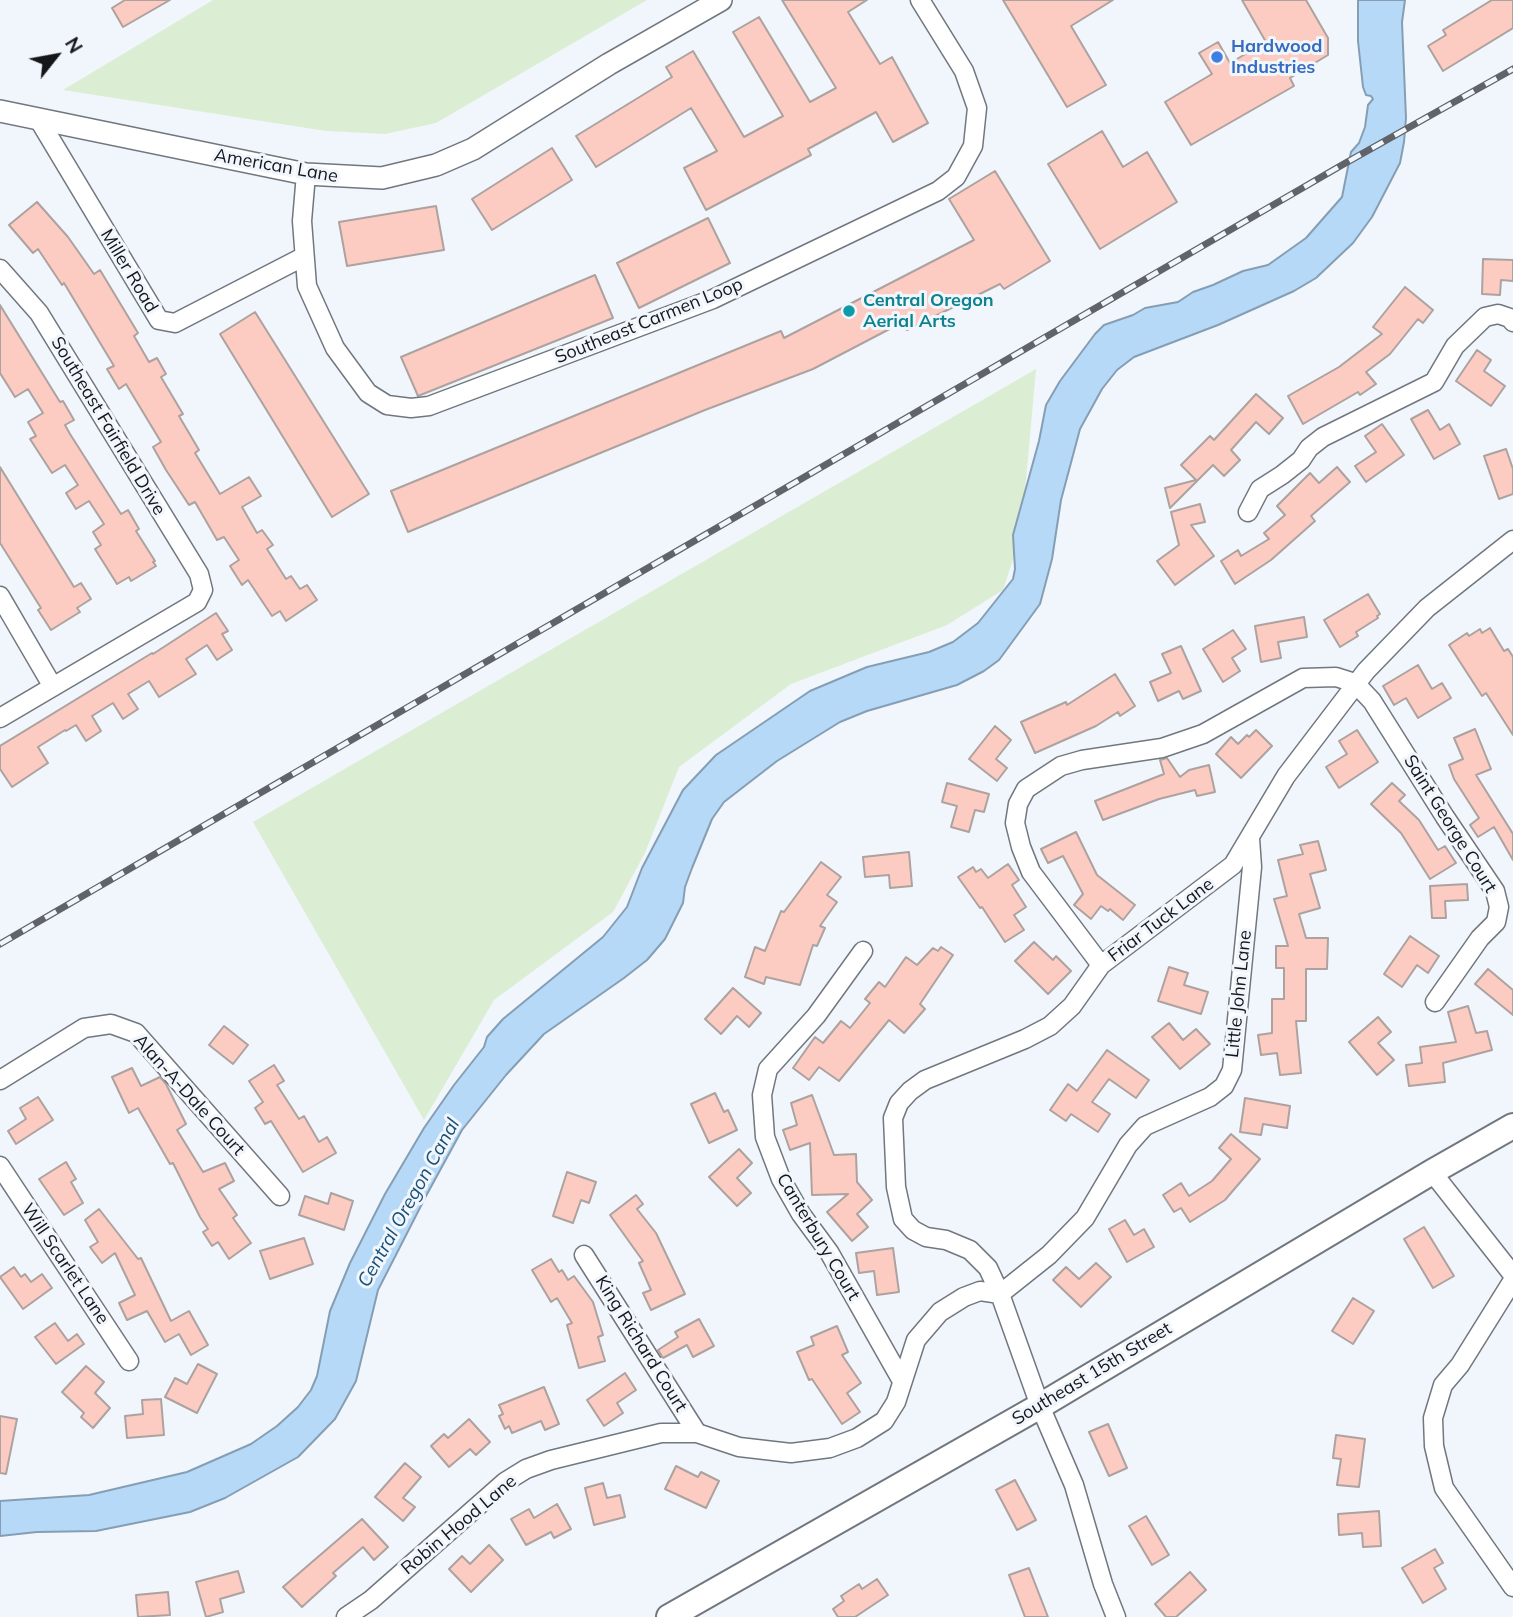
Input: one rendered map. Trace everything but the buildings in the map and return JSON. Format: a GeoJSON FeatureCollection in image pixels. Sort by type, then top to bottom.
{"type":"FeatureCollection","features":[{"type":"Feature","properties":{"kind":"main road","name":"Southeast 15th Street"},"geometry":{"type":"LineString","coordinates":[[669,1617],[1040,1406],[1513,1126]]}},
{"type":"Feature","properties":{"kind":"street","name":"American Lane"},"geometry":{"type":"LineString","coordinates":[[0,111],[306,174],[382,178],[436,165],[473,149],[609,64],[693,7],[721,0]]}},
{"type":"Feature","properties":{"kind":"street","name":"Southeast Carmen Loop"},"geometry":{"type":"LineString","coordinates":[[306,174],[302,221],[307,286],[335,348],[368,393],[387,405],[411,408],[429,406],[713,299],[938,191],[956,177],[973,146],[976,108],[964,71],[920,0]]}},
{"type":"Feature","properties":{"kind":"street","name":"Miller Road"},"geometry":{"type":"LineString","coordinates":[[39,120],[159,320],[175,323],[303,257]]}},
{"type":"Feature","properties":{"kind":"street","name":"Southeast Fairfield Drive"},"geometry":{"type":"LineString","coordinates":[[0,269],[39,313],[199,574],[203,590],[197,602],[53,687]]}},
{"type":"Feature","properties":{"kind":"street"},"geometry":{"type":"LineString","coordinates":[[1248,512],[1260,489],[1301,460],[1308,448],[1323,437],[1434,382],[1455,346],[1485,317],[1498,314],[1510,318],[1513,322]]}},
{"type":"Feature","properties":{"kind":"street","name":"Friar Tuck Lane"},"geometry":{"type":"LineString","coordinates":[[1116,1617],[1103,1584],[1074,1485],[1040,1406],[988,1268],[970,1250],[946,1240],[926,1237],[913,1230],[904,1219],[896,1186],[893,1118],[899,1103],[925,1080],[1050,1026],[1072,1006],[1101,965],[1233,865],[1286,776],[1355,683],[1427,608],[1513,540]]}},
{"type":"Feature","properties":{"kind":"street"},"geometry":{"type":"LineString","coordinates":[[0,596],[53,687],[0,718]]}},
{"type":"Feature","properties":{"kind":"street"},"geometry":{"type":"LineString","coordinates":[[1101,965],[1031,872],[1015,823],[1017,804],[1026,789],[1060,766],[1162,748],[1203,734],[1303,678],[1336,677],[1355,683]]}},
{"type":"Feature","properties":{"kind":"street","name":"Saint George Court"},"geometry":{"type":"LineString","coordinates":[[1355,683],[1372,701],[1495,891],[1499,907],[1496,922],[1480,938],[1435,1002]]}},
{"type":"Feature","properties":{"kind":"street","name":"Little John Lane"},"geometry":{"type":"LineString","coordinates":[[1000,1294],[1049,1255],[1085,1218],[1128,1145],[1145,1126],[1210,1097],[1224,1086],[1232,1070],[1252,867],[1250,839]]}},
{"type":"Feature","properties":{"kind":"street","name":"Canterbury Court"},"geometry":{"type":"LineString","coordinates":[[863,951],[816,1016],[768,1069],[762,1095],[765,1138],[781,1180],[830,1252],[902,1381]]}},
{"type":"Feature","properties":{"kind":"street","name":"Alan-A-Dale Court"},"geometry":{"type":"LineString","coordinates":[[0,1080],[84,1028],[111,1024],[135,1033],[280,1196]]}},
{"type":"Feature","properties":{"kind":"street","name":"Will Scarlet Lane"},"geometry":{"type":"LineString","coordinates":[[0,1166],[130,1361]]}},
{"type":"Feature","properties":{"kind":"street"},"geometry":{"type":"LineString","coordinates":[[1432,1172],[1513,1278],[1460,1366],[1443,1385],[1433,1418],[1434,1446],[1444,1488],[1513,1587]]}},
{"type":"Feature","properties":{"kind":"street","name":"King Richard Court"},"geometry":{"type":"LineString","coordinates":[[584,1255],[697,1433]]}},
{"type":"Feature","properties":{"kind":"street","name":"Robin Hood Lane"},"geometry":{"type":"LineString","coordinates":[[346,1617],[372,1600],[505,1482],[526,1469],[551,1460],[662,1433],[697,1433],[740,1447],[791,1453],[830,1448],[857,1438],[884,1421],[896,1402],[916,1340],[940,1312],[964,1297],[980,1291],[1000,1294]]}},
{"type":"Feature","properties":{"kind":"green space"},"geometry":{"type":"Polygon","coordinates":[[[213,0],[647,0],[436,123],[385,134],[326,131],[63,90],[213,0]]]}},
{"type":"Feature","properties":{"kind":"green space"},"geometry":{"type":"Polygon","coordinates":[[[1036,369],[1021,535],[1003,590],[947,625],[791,684],[679,767],[645,853],[613,912],[494,1000],[424,1120],[253,822],[1036,369]]]}},
{"type":"Feature","properties":{"kind":"water","name":"Central Oregon Canal"},"geometry":{"type":"Polygon","coordinates":[[[1358,0],[1405,0],[1402,22],[1406,118],[1404,142],[1400,163],[1372,217],[1353,243],[1316,278],[1294,291],[1218,325],[1134,357],[1117,370],[1102,389],[1080,429],[1061,500],[1052,559],[1040,604],[999,660],[957,685],[867,711],[840,722],[777,761],[724,802],[712,819],[685,887],[683,903],[665,939],[647,960],[544,1034],[506,1075],[462,1130],[378,1290],[356,1381],[335,1419],[298,1457],[225,1498],[190,1512],[96,1531],[0,1536],[0,1501],[89,1495],[187,1472],[251,1444],[298,1407],[311,1390],[317,1376],[330,1311],[350,1263],[385,1194],[424,1128],[484,1047],[487,1037],[503,1019],[603,937],[627,907],[642,868],[683,790],[716,755],[810,691],[867,667],[929,652],[953,642],[978,623],[1013,579],[1013,535],[1046,405],[1060,381],[1095,334],[1104,325],[1145,308],[1178,302],[1193,292],[1243,271],[1268,265],[1306,238],[1342,197],[1351,152],[1359,143],[1365,127],[1368,105],[1373,99],[1366,95],[1363,87],[1358,41],[1358,0]]]}},
{"type":"Feature","properties":{"kind":"railway"},"geometry":{"type":"LineString","coordinates":[[0,944],[1342,165],[1513,69]]}},
{"type":"Feature","properties":{"kind":"place","name":"Hardwood Industries"},"geometry":{"type":"Point","coordinates":[1217,57]}},
{"type":"Feature","properties":{"kind":"place","name":"Central Oregon Aerial Arts"},"geometry":{"type":"Point","coordinates":[849,311]}}]}
